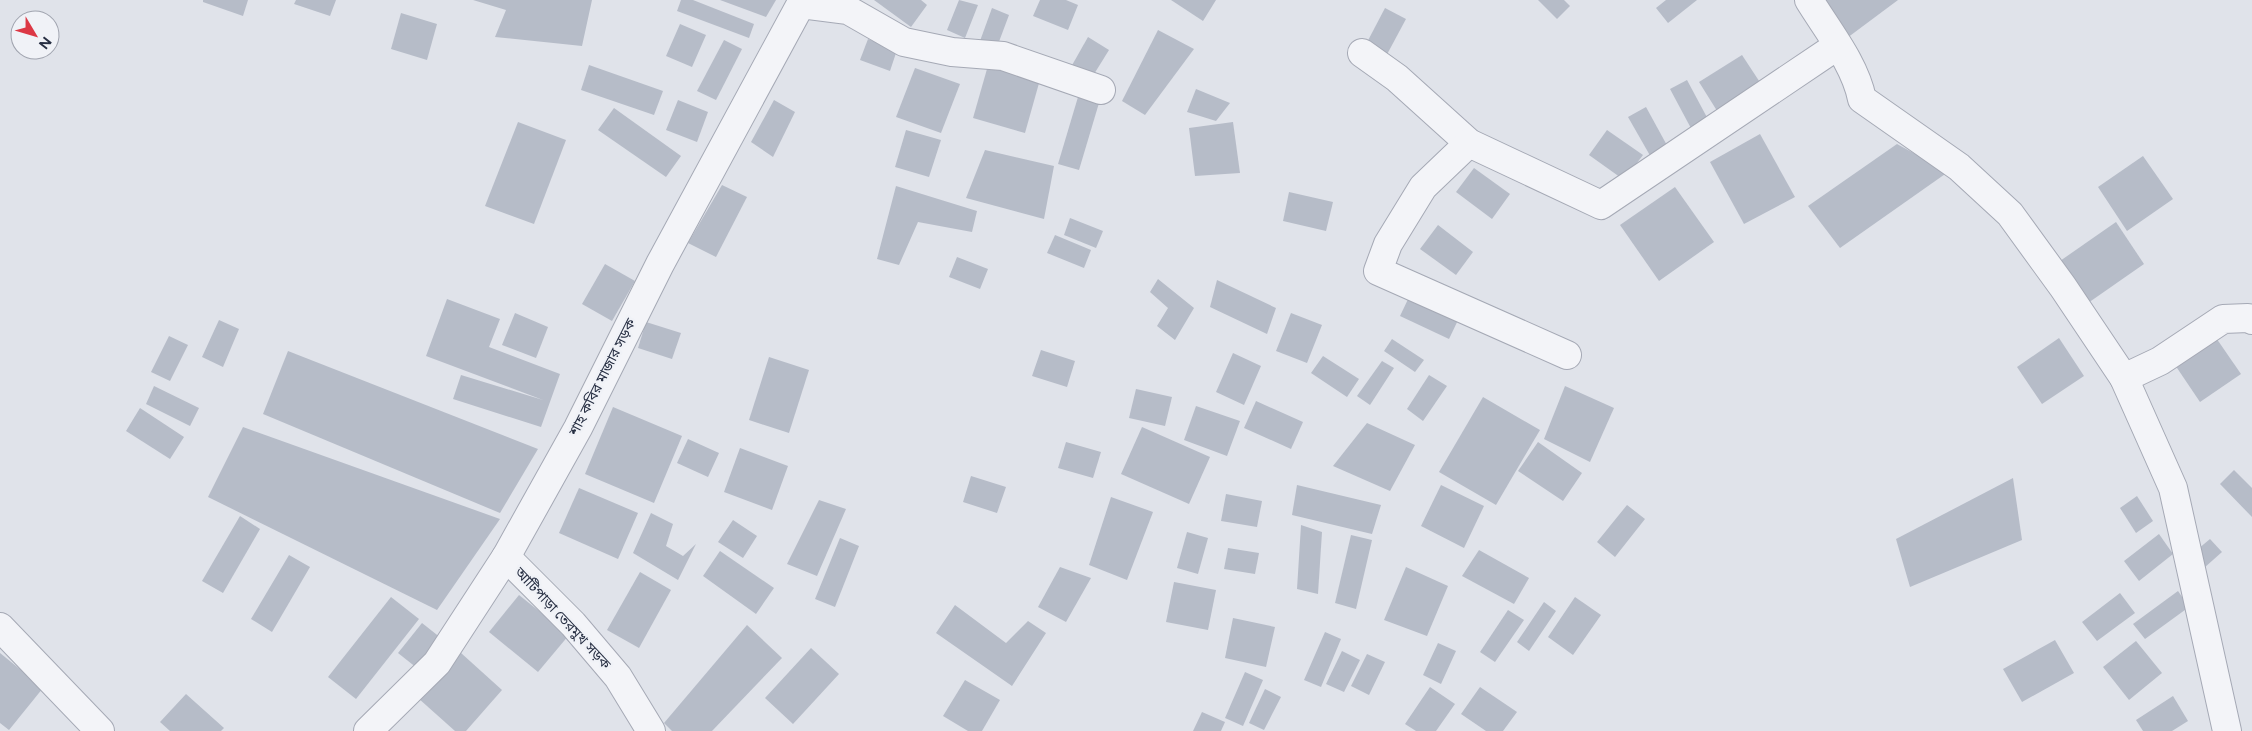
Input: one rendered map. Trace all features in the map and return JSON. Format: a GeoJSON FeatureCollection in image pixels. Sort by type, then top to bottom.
{"type":"FeatureCollection","features":[{"type":"Feature","properties":{"kind":"street"},"geometry":{"type":"LineString","coordinates":[[1809,0],[1858,81],[1862,99],[1959,167],[2010,214],[2063,287],[2124,378],[2173,488],[2227,731]]}},
{"type":"Feature","properties":{"kind":"street"},"geometry":{"type":"LineString","coordinates":[[802,2],[848,10],[904,42],[952,52],[1003,56],[1100,90]]}},
{"type":"Feature","properties":{"kind":"street","name":"শাহ কবির মাজার সড়ক"},"geometry":{"type":"LineString","coordinates":[[368,731],[437,664],[506,557],[578,428],[660,264],[802,2]]}},
{"type":"Feature","properties":{"kind":"street"},"geometry":{"type":"LineString","coordinates":[[1362,53],[1397,78],[1469,143],[1601,204],[1838,46]]}},
{"type":"Feature","properties":{"kind":"street"},"geometry":{"type":"LineString","coordinates":[[1469,143],[1423,187],[1388,244],[1378,271],[1567,355]]}},
{"type":"Feature","properties":{"kind":"street"},"geometry":{"type":"LineString","coordinates":[[2124,378],[2160,361],[2223,319],[2248,318],[2252,320]]}},
{"type":"Feature","properties":{"kind":"street","name":"আটিপাড়া তেরমুখ সড়ক"},"geometry":{"type":"LineString","coordinates":[[506,557],[573,624],[618,677],[651,731]]}},
{"type":"Feature","properties":{"kind":"street"},"geometry":{"type":"LineString","coordinates":[[0,627],[100,731]]}},
{"type":"Feature","properties":{"kind":"building"},"geometry":{"type":"Polygon","coordinates":[[[203,0],[248,0],[243,16],[203,2],[203,0]]]}},
{"type":"Feature","properties":{"kind":"building"},"geometry":{"type":"Polygon","coordinates":[[[296,0],[336,0],[330,16],[294,4],[296,0]]]}},
{"type":"Feature","properties":{"kind":"building"},"geometry":{"type":"Polygon","coordinates":[[[473,0],[592,0],[582,46],[495,37],[506,10],[473,0]]]}},
{"type":"Feature","properties":{"kind":"building"},"geometry":{"type":"Polygon","coordinates":[[[681,0],[693,0],[754,24],[749,38],[677,11],[681,0]]]}},
{"type":"Feature","properties":{"kind":"building"},"geometry":{"type":"Polygon","coordinates":[[[720,0],[776,0],[766,17],[720,0]]]}},
{"type":"Feature","properties":{"kind":"building"},"geometry":{"type":"Polygon","coordinates":[[[874,0],[921,0],[927,5],[911,27],[874,0]]]}},
{"type":"Feature","properties":{"kind":"building"},"geometry":{"type":"Polygon","coordinates":[[[959,0],[978,5],[965,38],[947,30],[959,0]]]}},
{"type":"Feature","properties":{"kind":"building"},"geometry":{"type":"Polygon","coordinates":[[[1040,0],[1066,0],[1078,5],[1068,30],[1033,16],[1040,0]]]}},
{"type":"Feature","properties":{"kind":"building"},"geometry":{"type":"Polygon","coordinates":[[[1171,0],[1216,0],[1203,21],[1171,0]]]}},
{"type":"Feature","properties":{"kind":"building"},"geometry":{"type":"Polygon","coordinates":[[[1538,0],[1564,0],[1570,6],[1557,19],[1538,0]]]}},
{"type":"Feature","properties":{"kind":"building"},"geometry":{"type":"Polygon","coordinates":[[[1666,0],[1697,0],[1668,23],[1656,8],[1666,0]]]}},
{"type":"Feature","properties":{"kind":"building"},"geometry":{"type":"Polygon","coordinates":[[[1818,0],[1898,0],[1843,41],[1818,0]]]}},
{"type":"Feature","properties":{"kind":"building"},"geometry":{"type":"Polygon","coordinates":[[[992,8],[1009,15],[997,47],[980,41],[992,8]]]}},
{"type":"Feature","properties":{"kind":"building"},"geometry":{"type":"Polygon","coordinates":[[[1385,8],[1406,19],[1384,60],[1363,50],[1385,8]]]}},
{"type":"Feature","properties":{"kind":"building"},"geometry":{"type":"Polygon","coordinates":[[[401,13],[437,24],[427,60],[391,49],[401,13]]]}},
{"type":"Feature","properties":{"kind":"building"},"geometry":{"type":"Polygon","coordinates":[[[680,24],[706,35],[692,67],[666,56],[680,24]]]}},
{"type":"Feature","properties":{"kind":"building"},"geometry":{"type":"Polygon","coordinates":[[[1158,30],[1194,49],[1145,115],[1122,101],[1158,30]]]}},
{"type":"Feature","properties":{"kind":"building"},"geometry":{"type":"Polygon","coordinates":[[[1088,37],[1109,50],[1091,79],[1071,67],[1088,37]]]}},
{"type":"Feature","properties":{"kind":"building"},"geometry":{"type":"Polygon","coordinates":[[[868,39],[897,50],[890,71],[860,60],[868,39]]]}},
{"type":"Feature","properties":{"kind":"building"},"geometry":{"type":"Polygon","coordinates":[[[724,40],[742,49],[716,100],[697,91],[724,40]]]}},
{"type":"Feature","properties":{"kind":"building"},"geometry":{"type":"Polygon","coordinates":[[[1742,55],[1763,87],[1719,114],[1699,82],[1742,55]]]}},
{"type":"Feature","properties":{"kind":"building"},"geometry":{"type":"Polygon","coordinates":[[[989,62],[1041,76],[1025,133],[973,118],[989,62]]]}},
{"type":"Feature","properties":{"kind":"building"},"geometry":{"type":"Polygon","coordinates":[[[589,65],[663,91],[654,115],[581,90],[589,65]]]}},
{"type":"Feature","properties":{"kind":"building"},"geometry":{"type":"Polygon","coordinates":[[[915,68],[960,84],[941,133],[896,117],[915,68]]]}},
{"type":"Feature","properties":{"kind":"building"},"geometry":{"type":"Polygon","coordinates":[[[1687,80],[1710,123],[1693,132],[1670,89],[1687,80]]]}},
{"type":"Feature","properties":{"kind":"building"},"geometry":{"type":"Polygon","coordinates":[[[1196,89],[1230,103],[1216,121],[1187,112],[1196,89]]]}},
{"type":"Feature","properties":{"kind":"building"},"geometry":{"type":"Polygon","coordinates":[[[1078,97],[1099,103],[1079,170],[1058,164],[1078,97]]]}},
{"type":"Feature","properties":{"kind":"building"},"geometry":{"type":"Polygon","coordinates":[[[678,100],[708,112],[697,142],[666,130],[678,100]]]}},
{"type":"Feature","properties":{"kind":"building"},"geometry":{"type":"Polygon","coordinates":[[[774,100],[795,112],[773,157],[751,142],[774,100]]]}},
{"type":"Feature","properties":{"kind":"building"},"geometry":{"type":"Polygon","coordinates":[[[1646,107],[1669,149],[1652,159],[1628,117],[1646,107]]]}},
{"type":"Feature","properties":{"kind":"building"},"geometry":{"type":"Polygon","coordinates":[[[614,108],[681,156],[666,177],[598,130],[614,108]]]}},
{"type":"Feature","properties":{"kind":"building"},"geometry":{"type":"Polygon","coordinates":[[[518,122],[566,140],[534,224],[485,206],[518,122]]]}},
{"type":"Feature","properties":{"kind":"building"},"geometry":{"type":"Polygon","coordinates":[[[1233,122],[1240,173],[1195,176],[1189,128],[1233,122]]]}},
{"type":"Feature","properties":{"kind":"building"},"geometry":{"type":"Polygon","coordinates":[[[906,130],[941,140],[929,177],[895,167],[906,130]]]}},
{"type":"Feature","properties":{"kind":"building"},"geometry":{"type":"Polygon","coordinates":[[[1607,130],[1643,155],[1624,180],[1589,155],[1607,130]]]}},
{"type":"Feature","properties":{"kind":"building"},"geometry":{"type":"Polygon","coordinates":[[[1760,134],[1795,197],[1744,224],[1710,162],[1760,134]]]}},
{"type":"Feature","properties":{"kind":"building"},"geometry":{"type":"Polygon","coordinates":[[[1897,144],[1948,172],[1840,248],[1808,206],[1897,144]]]}},
{"type":"Feature","properties":{"kind":"building"},"geometry":{"type":"Polygon","coordinates":[[[985,150],[1054,166],[1044,219],[966,198],[985,150]]]}},
{"type":"Feature","properties":{"kind":"building"},"geometry":{"type":"Polygon","coordinates":[[[2143,156],[2173,199],[2127,231],[2098,187],[2143,156]]]}},
{"type":"Feature","properties":{"kind":"building"},"geometry":{"type":"Polygon","coordinates":[[[1474,168],[1510,194],[1492,219],[1456,192],[1474,168]]]}},
{"type":"Feature","properties":{"kind":"building"},"geometry":{"type":"Polygon","coordinates":[[[722,185],[747,197],[716,257],[688,243],[722,185]]]}},
{"type":"Feature","properties":{"kind":"building"},"geometry":{"type":"Polygon","coordinates":[[[896,186],[977,211],[972,232],[918,222],[899,265],[877,259],[896,186]]]}},
{"type":"Feature","properties":{"kind":"building"},"geometry":{"type":"Polygon","coordinates":[[[1675,187],[1714,242],[1659,281],[1620,225],[1675,187]]]}},
{"type":"Feature","properties":{"kind":"building"},"geometry":{"type":"Polygon","coordinates":[[[1289,192],[1333,202],[1326,231],[1283,221],[1289,192]]]}},
{"type":"Feature","properties":{"kind":"building"},"geometry":{"type":"Polygon","coordinates":[[[1070,218],[1103,231],[1096,248],[1064,235],[1070,218]]]}},
{"type":"Feature","properties":{"kind":"building"},"geometry":{"type":"Polygon","coordinates":[[[2116,222],[2144,264],[2088,303],[2060,261],[2116,222]]]}},
{"type":"Feature","properties":{"kind":"building"},"geometry":{"type":"Polygon","coordinates":[[[1438,225],[1473,252],[1456,275],[1420,249],[1438,225]]]}},
{"type":"Feature","properties":{"kind":"building"},"geometry":{"type":"Polygon","coordinates":[[[1055,235],[1091,250],[1084,268],[1047,253],[1055,235]]]}},
{"type":"Feature","properties":{"kind":"building"},"geometry":{"type":"Polygon","coordinates":[[[957,257],[988,269],[980,289],[949,277],[957,257]]]}},
{"type":"Feature","properties":{"kind":"building"},"geometry":{"type":"Polygon","coordinates":[[[605,264],[635,281],[612,321],[582,304],[605,264]]]}},
{"type":"Feature","properties":{"kind":"building"},"geometry":{"type":"Polygon","coordinates":[[[1158,279],[1194,308],[1175,340],[1157,326],[1168,308],[1150,292],[1158,279]]]}},
{"type":"Feature","properties":{"kind":"building"},"geometry":{"type":"Polygon","coordinates":[[[1217,280],[1276,308],[1267,334],[1210,307],[1217,280]]]}},
{"type":"Feature","properties":{"kind":"building"},"geometry":{"type":"Polygon","coordinates":[[[1411,293],[1460,316],[1449,339],[1400,316],[1411,293]]]}},
{"type":"Feature","properties":{"kind":"building"},"geometry":{"type":"Polygon","coordinates":[[[447,299],[500,319],[489,347],[560,374],[541,427],[453,399],[461,375],[543,400],[426,356],[447,299]]]}},
{"type":"Feature","properties":{"kind":"building"},"geometry":{"type":"Polygon","coordinates":[[[515,313],[548,327],[536,358],[502,345],[515,313]]]}},
{"type":"Feature","properties":{"kind":"building"},"geometry":{"type":"Polygon","coordinates":[[[1291,313],[1322,325],[1307,363],[1276,351],[1291,313]]]}},
{"type":"Feature","properties":{"kind":"building"},"geometry":{"type":"Polygon","coordinates":[[[219,320],[239,329],[223,367],[202,357],[219,320]]]}},
{"type":"Feature","properties":{"kind":"building"},"geometry":{"type":"Polygon","coordinates":[[[646,322],[681,333],[672,359],[638,348],[646,322]]]}},
{"type":"Feature","properties":{"kind":"building"},"geometry":{"type":"Polygon","coordinates":[[[2212,332],[2241,374],[2200,402],[2171,359],[2212,332]]]}},
{"type":"Feature","properties":{"kind":"building"},"geometry":{"type":"Polygon","coordinates":[[[169,336],[188,345],[170,381],[151,372],[169,336]]]}},
{"type":"Feature","properties":{"kind":"building"},"geometry":{"type":"Polygon","coordinates":[[[2059,338],[2084,376],[2042,404],[2017,367],[2059,338]]]}},
{"type":"Feature","properties":{"kind":"building"},"geometry":{"type":"Polygon","coordinates":[[[1392,339],[1424,360],[1415,372],[1384,351],[1392,339]]]}},
{"type":"Feature","properties":{"kind":"building"},"geometry":{"type":"Polygon","coordinates":[[[1041,350],[1075,361],[1067,387],[1032,376],[1041,350]]]}},
{"type":"Feature","properties":{"kind":"building"},"geometry":{"type":"Polygon","coordinates":[[[288,351],[538,449],[500,513],[263,414],[288,351]]]}},
{"type":"Feature","properties":{"kind":"building"},"geometry":{"type":"Polygon","coordinates":[[[1233,353],[1261,366],[1244,405],[1216,392],[1233,353]]]}},
{"type":"Feature","properties":{"kind":"building"},"geometry":{"type":"Polygon","coordinates":[[[1323,356],[1359,379],[1347,397],[1311,373],[1323,356]]]}},
{"type":"Feature","properties":{"kind":"building"},"geometry":{"type":"Polygon","coordinates":[[[769,357],[809,370],[789,433],[749,420],[769,357]]]}},
{"type":"Feature","properties":{"kind":"building"},"geometry":{"type":"Polygon","coordinates":[[[1382,361],[1394,368],[1370,405],[1357,396],[1382,361]]]}},
{"type":"Feature","properties":{"kind":"building"},"geometry":{"type":"Polygon","coordinates":[[[1429,375],[1447,386],[1423,421],[1407,409],[1429,375]]]}},
{"type":"Feature","properties":{"kind":"building"},"geometry":{"type":"Polygon","coordinates":[[[154,386],[199,408],[190,426],[146,404],[154,386]]]}},
{"type":"Feature","properties":{"kind":"building"},"geometry":{"type":"Polygon","coordinates":[[[1565,386],[1614,408],[1590,462],[1544,439],[1565,386]]]}},
{"type":"Feature","properties":{"kind":"building"},"geometry":{"type":"Polygon","coordinates":[[[1136,389],[1172,397],[1165,426],[1129,418],[1136,389]]]}},
{"type":"Feature","properties":{"kind":"building"},"geometry":{"type":"Polygon","coordinates":[[[1483,397],[1540,430],[1496,505],[1439,472],[1483,397]]]}},
{"type":"Feature","properties":{"kind":"building"},"geometry":{"type":"Polygon","coordinates":[[[1256,401],[1303,422],[1291,449],[1244,428],[1256,401]]]}},
{"type":"Feature","properties":{"kind":"building"},"geometry":{"type":"Polygon","coordinates":[[[1196,406],[1240,421],[1227,456],[1184,440],[1196,406]]]}},
{"type":"Feature","properties":{"kind":"building"},"geometry":{"type":"Polygon","coordinates":[[[613,407],[682,436],[654,503],[585,474],[613,407]]]}},
{"type":"Feature","properties":{"kind":"building"},"geometry":{"type":"Polygon","coordinates":[[[140,408],[184,437],[170,459],[126,431],[140,408]]]}},
{"type":"Feature","properties":{"kind":"building"},"geometry":{"type":"Polygon","coordinates":[[[1367,423],[1415,445],[1390,491],[1333,466],[1367,423]]]}},
{"type":"Feature","properties":{"kind":"building"},"geometry":{"type":"Polygon","coordinates":[[[243,427],[500,519],[437,610],[208,497],[243,427]]]}},
{"type":"Feature","properties":{"kind":"building"},"geometry":{"type":"Polygon","coordinates":[[[1142,427],[1210,457],[1189,504],[1121,474],[1142,427]]]}},
{"type":"Feature","properties":{"kind":"building"},"geometry":{"type":"Polygon","coordinates":[[[688,439],[719,453],[708,477],[677,463],[688,439]]]}},
{"type":"Feature","properties":{"kind":"building"},"geometry":{"type":"Polygon","coordinates":[[[1066,442],[1101,452],[1093,478],[1058,468],[1066,442]]]}},
{"type":"Feature","properties":{"kind":"building"},"geometry":{"type":"Polygon","coordinates":[[[1538,442],[1582,473],[1563,501],[1518,471],[1538,442]]]}},
{"type":"Feature","properties":{"kind":"building"},"geometry":{"type":"Polygon","coordinates":[[[740,448],[788,466],[772,510],[724,492],[740,448]]]}},
{"type":"Feature","properties":{"kind":"building"},"geometry":{"type":"Polygon","coordinates":[[[2234,470],[2252,488],[2252,517],[2220,484],[2234,470]]]}},
{"type":"Feature","properties":{"kind":"building"},"geometry":{"type":"Polygon","coordinates":[[[971,476],[1006,487],[997,513],[963,502],[971,476]]]}},
{"type":"Feature","properties":{"kind":"building"},"geometry":{"type":"Polygon","coordinates":[[[2013,478],[2022,540],[1910,587],[1896,539],[2013,478]]]}},
{"type":"Feature","properties":{"kind":"building"},"geometry":{"type":"Polygon","coordinates":[[[1297,485],[1381,505],[1372,534],[1292,515],[1297,485]]]}},
{"type":"Feature","properties":{"kind":"building"},"geometry":{"type":"Polygon","coordinates":[[[1441,485],[1484,506],[1464,548],[1421,526],[1441,485]]]}},
{"type":"Feature","properties":{"kind":"building"},"geometry":{"type":"Polygon","coordinates":[[[579,488],[638,513],[618,559],[559,533],[579,488]]]}},
{"type":"Feature","properties":{"kind":"building"},"geometry":{"type":"Polygon","coordinates":[[[1226,494],[1262,501],[1257,527],[1221,521],[1226,494]]]}},
{"type":"Feature","properties":{"kind":"building"},"geometry":{"type":"Polygon","coordinates":[[[2137,496],[2153,521],[2136,533],[2120,508],[2137,496]]]}},
{"type":"Feature","properties":{"kind":"building"},"geometry":{"type":"Polygon","coordinates":[[[1111,497],[1153,512],[1127,580],[1089,565],[1111,497]]]}},
{"type":"Feature","properties":{"kind":"building"},"geometry":{"type":"Polygon","coordinates":[[[819,500],[846,509],[817,576],[787,564],[819,500]]]}},
{"type":"Feature","properties":{"kind":"building"},"geometry":{"type":"Polygon","coordinates":[[[1627,505],[1645,519],[1615,557],[1597,542],[1627,505]]]}},
{"type":"Feature","properties":{"kind":"building"},"geometry":{"type":"Polygon","coordinates":[[[651,513],[673,524],[666,546],[683,556],[696,544],[678,580],[633,553],[651,513]]]}},
{"type":"Feature","properties":{"kind":"building"},"geometry":{"type":"Polygon","coordinates":[[[240,516],[260,529],[223,593],[202,581],[240,516]]]}},
{"type":"Feature","properties":{"kind":"building"},"geometry":{"type":"Polygon","coordinates":[[[733,520],[757,536],[743,558],[718,542],[733,520]]]}},
{"type":"Feature","properties":{"kind":"building"},"geometry":{"type":"Polygon","coordinates":[[[1301,525],[1322,532],[1318,594],[1297,589],[1301,525]]]}},
{"type":"Feature","properties":{"kind":"building"},"geometry":{"type":"Polygon","coordinates":[[[1187,532],[1208,538],[1198,574],[1177,568],[1187,532]]]}},
{"type":"Feature","properties":{"kind":"building"},"geometry":{"type":"Polygon","coordinates":[[[2159,534],[2173,554],[2139,581],[2124,561],[2159,534]]]}},
{"type":"Feature","properties":{"kind":"building"},"geometry":{"type":"Polygon","coordinates":[[[1351,535],[1372,540],[1356,609],[1335,603],[1351,535]]]}},
{"type":"Feature","properties":{"kind":"building"},"geometry":{"type":"Polygon","coordinates":[[[840,538],[859,546],[835,607],[815,599],[840,538]]]}},
{"type":"Feature","properties":{"kind":"building"},"geometry":{"type":"Polygon","coordinates":[[[2210,539],[2222,552],[2204,568],[2192,554],[2210,539]]]}},
{"type":"Feature","properties":{"kind":"building"},"geometry":{"type":"Polygon","coordinates":[[[1228,548],[1259,553],[1255,574],[1224,569],[1228,548]]]}},
{"type":"Feature","properties":{"kind":"building"},"geometry":{"type":"Polygon","coordinates":[[[1479,550],[1529,578],[1514,604],[1462,576],[1479,550]]]}},
{"type":"Feature","properties":{"kind":"building"},"geometry":{"type":"Polygon","coordinates":[[[720,551],[774,588],[756,614],[703,576],[720,551]]]}},
{"type":"Feature","properties":{"kind":"building"},"geometry":{"type":"Polygon","coordinates":[[[289,555],[310,567],[272,632],[251,619],[289,555]]]}},
{"type":"Feature","properties":{"kind":"building"},"geometry":{"type":"Polygon","coordinates":[[[1060,567],[1091,578],[1066,622],[1038,607],[1060,567]]]}},
{"type":"Feature","properties":{"kind":"building"},"geometry":{"type":"Polygon","coordinates":[[[1406,567],[1448,586],[1427,636],[1384,620],[1406,567]]]}},
{"type":"Feature","properties":{"kind":"building"},"geometry":{"type":"Polygon","coordinates":[[[640,572],[671,590],[639,648],[607,630],[640,572]]]}},
{"type":"Feature","properties":{"kind":"building"},"geometry":{"type":"Polygon","coordinates":[[[1174,582],[1216,590],[1208,630],[1166,622],[1174,582]]]}},
{"type":"Feature","properties":{"kind":"building"},"geometry":{"type":"Polygon","coordinates":[[[2178,591],[2189,607],[2145,639],[2133,624],[2178,591]]]}},
{"type":"Feature","properties":{"kind":"building"},"geometry":{"type":"Polygon","coordinates":[[[2120,593],[2135,613],[2097,641],[2082,622],[2120,593]]]}},
{"type":"Feature","properties":{"kind":"building"},"geometry":{"type":"Polygon","coordinates":[[[519,595],[569,635],[538,672],[489,632],[519,595]]]}},
{"type":"Feature","properties":{"kind":"building"},"geometry":{"type":"Polygon","coordinates":[[[391,597],[419,619],[356,699],[328,677],[391,597]]]}},
{"type":"Feature","properties":{"kind":"building"},"geometry":{"type":"Polygon","coordinates":[[[1575,597],[1601,615],[1573,655],[1548,637],[1575,597]]]}},
{"type":"Feature","properties":{"kind":"building"},"geometry":{"type":"Polygon","coordinates":[[[1544,602],[1556,611],[1529,651],[1517,642],[1544,602]]]}},
{"type":"Feature","properties":{"kind":"building"},"geometry":{"type":"Polygon","coordinates":[[[955,605],[1006,643],[1028,621],[1046,633],[1012,686],[936,633],[955,605]]]}},
{"type":"Feature","properties":{"kind":"building"},"geometry":{"type":"Polygon","coordinates":[[[1508,610],[1524,620],[1495,662],[1480,652],[1508,610]]]}},
{"type":"Feature","properties":{"kind":"building"},"geometry":{"type":"Polygon","coordinates":[[[1233,618],[1275,627],[1266,667],[1225,658],[1233,618]]]}},
{"type":"Feature","properties":{"kind":"building"},"geometry":{"type":"Polygon","coordinates":[[[422,623],[446,642],[422,672],[398,653],[422,623]]]}},
{"type":"Feature","properties":{"kind":"building"},"geometry":{"type":"Polygon","coordinates":[[[747,625],[782,658],[712,731],[672,731],[664,723],[747,625]]]}},
{"type":"Feature","properties":{"kind":"building"},"geometry":{"type":"Polygon","coordinates":[[[1325,632],[1341,639],[1321,687],[1304,680],[1325,632]]]}},
{"type":"Feature","properties":{"kind":"building"},"geometry":{"type":"Polygon","coordinates":[[[2055,640],[2074,673],[2022,702],[2003,669],[2055,640]]]}},
{"type":"Feature","properties":{"kind":"building"},"geometry":{"type":"Polygon","coordinates":[[[2136,641],[2162,673],[2129,700],[2103,667],[2136,641]]]}},
{"type":"Feature","properties":{"kind":"building"},"geometry":{"type":"Polygon","coordinates":[[[1438,643],[1456,651],[1441,684],[1423,675],[1438,643]]]}},
{"type":"Feature","properties":{"kind":"building"},"geometry":{"type":"Polygon","coordinates":[[[811,648],[839,674],[793,724],[765,698],[811,648]]]}},
{"type":"Feature","properties":{"kind":"building"},"geometry":{"type":"Polygon","coordinates":[[[1342,651],[1360,660],[1344,692],[1326,684],[1342,651]]]}},
{"type":"Feature","properties":{"kind":"building"},"geometry":{"type":"Polygon","coordinates":[[[0,653],[43,688],[9,730],[0,723],[0,653]]]}},
{"type":"Feature","properties":{"kind":"building"},"geometry":{"type":"Polygon","coordinates":[[[461,653],[502,690],[466,731],[455,731],[418,698],[461,653]]]}},
{"type":"Feature","properties":{"kind":"building"},"geometry":{"type":"Polygon","coordinates":[[[1367,654],[1385,662],[1369,695],[1351,686],[1367,654]]]}},
{"type":"Feature","properties":{"kind":"building"},"geometry":{"type":"Polygon","coordinates":[[[1245,672],[1263,680],[1243,726],[1225,718],[1245,672]]]}},
{"type":"Feature","properties":{"kind":"building"},"geometry":{"type":"Polygon","coordinates":[[[965,680],[1000,700],[982,731],[968,731],[943,716],[965,680]]]}},
{"type":"Feature","properties":{"kind":"building"},"geometry":{"type":"Polygon","coordinates":[[[1430,687],[1455,704],[1436,731],[1416,731],[1405,724],[1430,687]]]}},
{"type":"Feature","properties":{"kind":"building"},"geometry":{"type":"Polygon","coordinates":[[[1480,687],[1517,712],[1503,731],[1486,731],[1461,714],[1480,687]]]}},
{"type":"Feature","properties":{"kind":"building"},"geometry":{"type":"Polygon","coordinates":[[[1265,689],[1281,697],[1264,730],[1249,723],[1265,689]]]}},
{"type":"Feature","properties":{"kind":"building"},"geometry":{"type":"Polygon","coordinates":[[[186,694],[224,728],[221,731],[170,731],[160,722],[186,694]]]}},
{"type":"Feature","properties":{"kind":"building"},"geometry":{"type":"Polygon","coordinates":[[[2173,696],[2188,721],[2172,731],[2143,731],[2136,720],[2173,696]]]}},
{"type":"Feature","properties":{"kind":"building"},"geometry":{"type":"Polygon","coordinates":[[[1202,712],[1225,722],[1221,731],[1193,731],[1202,712]]]}}]}
